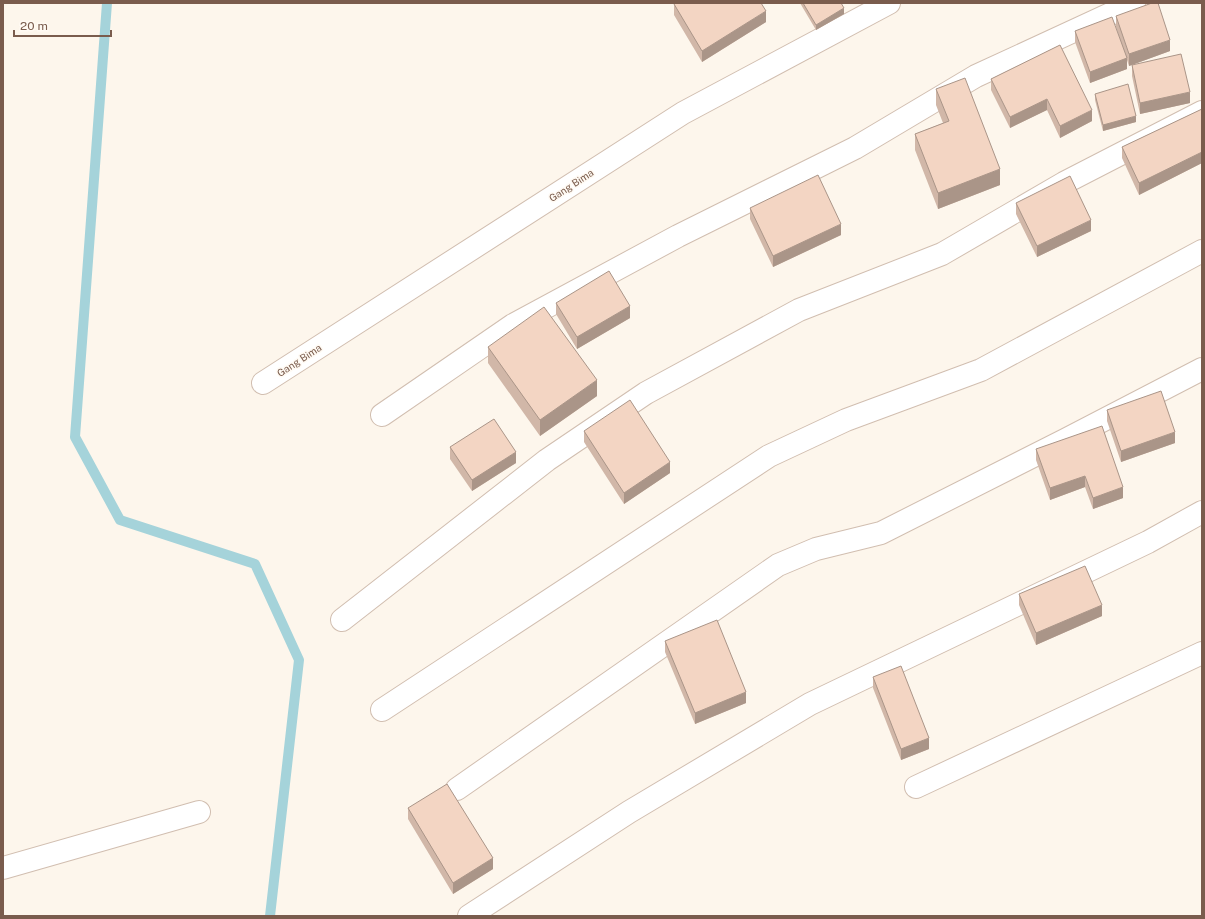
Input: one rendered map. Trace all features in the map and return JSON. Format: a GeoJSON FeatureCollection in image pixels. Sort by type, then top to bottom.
{"type":"FeatureCollection","features":[{"type":"Feature","properties":{"kind":"street","name":"Gang Bima"},"geometry":{"type":"LineString","coordinates":[[263,383],[683,113],[889,3]]}},
{"type":"Feature","properties":{"kind":"street"},"geometry":{"type":"LineString","coordinates":[[382,415],[513,325],[678,236],[855,148],[976,76],[1134,3]]}},
{"type":"Feature","properties":{"kind":"street"},"geometry":{"type":"LineString","coordinates":[[342,620],[546,460],[646,393],[800,310],[942,254],[1064,183],[1202,112]]}},
{"type":"Feature","properties":{"kind":"street"},"geometry":{"type":"LineString","coordinates":[[382,710],[769,456],[846,420],[981,370],[1202,251]]}},
{"type":"Feature","properties":{"kind":"street"},"geometry":{"type":"LineString","coordinates":[[457,789],[778,566],[816,549],[881,533],[1202,369]]}},
{"type":"Feature","properties":{"kind":"street"},"geometry":{"type":"LineString","coordinates":[[469,916],[629,812],[810,704],[1141,546],[1202,512]]}},
{"type":"Feature","properties":{"kind":"street"},"geometry":{"type":"LineString","coordinates":[[916,787],[1202,652]]}},
{"type":"Feature","properties":{"kind":"street"},"geometry":{"type":"LineString","coordinates":[[3,868],[199,812]]}},
{"type":"Feature","properties":{"kind":"building"},"geometry":{"type":"Polygon","coordinates":[[[761,3],[766,11],[702,51],[674,4],[761,3]]]}},
{"type":"Feature","properties":{"kind":"building"},"geometry":{"type":"Polygon","coordinates":[[[803,3],[841,3],[844,8],[816,25],[803,3]]]}},
{"type":"Feature","properties":{"kind":"building"},"geometry":{"type":"Polygon","coordinates":[[[1152,3],[1158,3],[1170,40],[1129,54],[1116,16],[1152,3]]]}},
{"type":"Feature","properties":{"kind":"building"},"geometry":{"type":"Polygon","coordinates":[[[1112,17],[1127,58],[1090,72],[1075,31],[1112,17]]]}},
{"type":"Feature","properties":{"kind":"building"},"geometry":{"type":"Polygon","coordinates":[[[1060,45],[1092,110],[1060,126],[1047,99],[1010,117],[991,79],[1060,45]]]}},
{"type":"Feature","properties":{"kind":"building"},"geometry":{"type":"Polygon","coordinates":[[[1181,54],[1190,92],[1140,103],[1132,65],[1181,54]]]}},
{"type":"Feature","properties":{"kind":"building"},"geometry":{"type":"Polygon","coordinates":[[[965,78],[1000,169],[938,193],[915,134],[949,121],[936,89],[965,78]]]}},
{"type":"Feature","properties":{"kind":"building"},"geometry":{"type":"Polygon","coordinates":[[[1128,84],[1136,116],[1103,125],[1095,94],[1128,84]]]}},
{"type":"Feature","properties":{"kind":"building"},"geometry":{"type":"Polygon","coordinates":[[[1202,109],[1202,152],[1139,183],[1122,147],[1202,109]]]}},
{"type":"Feature","properties":{"kind":"building"},"geometry":{"type":"Polygon","coordinates":[[[818,175],[841,224],[773,256],[750,208],[818,175]]]}},
{"type":"Feature","properties":{"kind":"building"},"geometry":{"type":"Polygon","coordinates":[[[1070,176],[1091,220],[1037,246],[1016,203],[1070,176]]]}},
{"type":"Feature","properties":{"kind":"building"},"geometry":{"type":"Polygon","coordinates":[[[609,271],[630,306],[577,337],[556,303],[609,271]]]}},
{"type":"Feature","properties":{"kind":"building"},"geometry":{"type":"Polygon","coordinates":[[[544,307],[597,380],[540,420],[488,347],[544,307]]]}},
{"type":"Feature","properties":{"kind":"building"},"geometry":{"type":"Polygon","coordinates":[[[1161,391],[1175,432],[1121,451],[1107,410],[1161,391]]]}},
{"type":"Feature","properties":{"kind":"building"},"geometry":{"type":"Polygon","coordinates":[[[630,400],[670,462],[624,493],[584,431],[630,400]]]}},
{"type":"Feature","properties":{"kind":"building"},"geometry":{"type":"Polygon","coordinates":[[[494,419],[516,452],[472,480],[450,447],[494,419]]]}},
{"type":"Feature","properties":{"kind":"building"},"geometry":{"type":"Polygon","coordinates":[[[1102,426],[1123,487],[1093,498],[1085,476],[1050,488],[1036,449],[1102,426]]]}},
{"type":"Feature","properties":{"kind":"building"},"geometry":{"type":"Polygon","coordinates":[[[1085,566],[1102,605],[1036,633],[1019,594],[1085,566]]]}},
{"type":"Feature","properties":{"kind":"building"},"geometry":{"type":"Polygon","coordinates":[[[717,620],[746,692],[695,713],[665,641],[717,620]]]}},
{"type":"Feature","properties":{"kind":"building"},"geometry":{"type":"Polygon","coordinates":[[[901,666],[929,738],[901,749],[873,677],[901,666]]]}},
{"type":"Feature","properties":{"kind":"building"},"geometry":{"type":"Polygon","coordinates":[[[447,784],[493,858],[453,883],[408,808],[447,784]]]}},
{"type":"Feature","properties":{"kind":"waterway"},"geometry":{"type":"LineString","coordinates":[[107,3],[75,437],[120,520],[255,564],[299,660],[270,916]]}}]}
